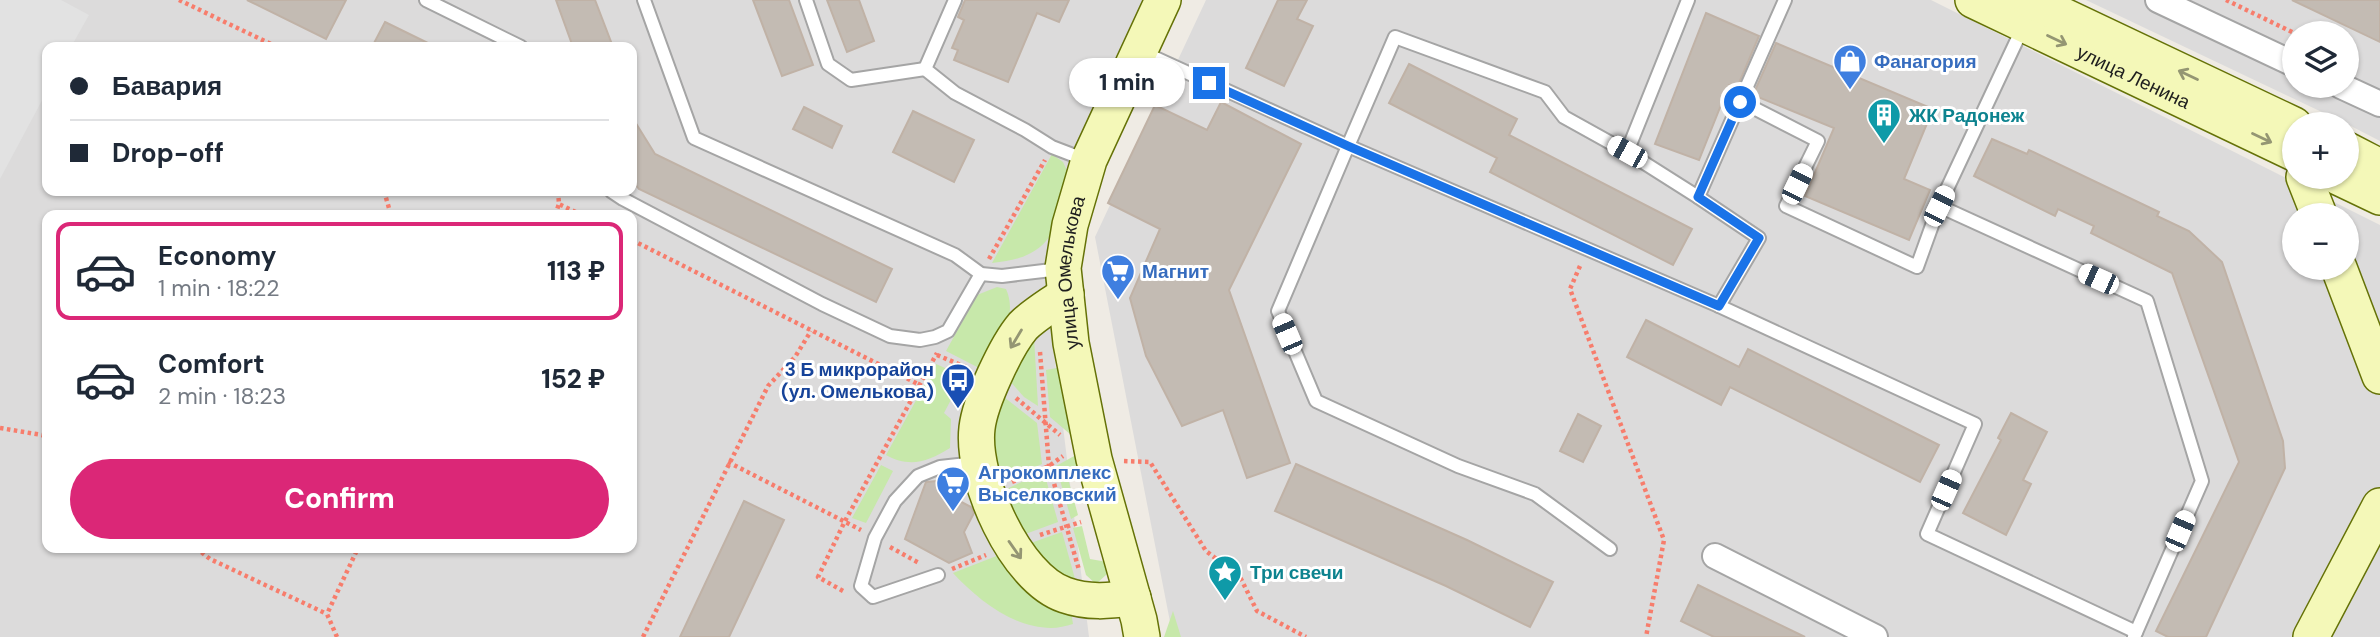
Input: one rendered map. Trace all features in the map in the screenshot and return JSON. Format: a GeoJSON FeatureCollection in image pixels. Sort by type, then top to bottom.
{"type":"FeatureCollection","features":[{"type":"Feature","properties":{"kind":"street","name":"улица Омелькова"},"geometry":{"type":"LineString","coordinates":[[1142,637],[1133,598],[1081,456],[1065,281],[1070,225],[1088,160],[1163,0]]}},
{"type":"Feature","properties":{"kind":"street","name":"улица Ленина"},"geometry":{"type":"LineString","coordinates":[[1973,0],[2027,12],[2282,120]]}},
{"type":"Feature","properties":{"kind":"street"},"geometry":{"type":"LineString","coordinates":[[2158,0],[2282,58]]}},
{"type":"Feature","properties":{"kind":"street","name":"улица Ленина"},"geometry":{"type":"LineString","coordinates":[[2027,12],[2282,147]]}},
{"type":"Feature","properties":{"kind":"street"},"geometry":{"type":"LineString","coordinates":[[2359,92],[2378,98]]}},
{"type":"Feature","properties":{"kind":"street"},"geometry":{"type":"LineString","coordinates":[[2359,156],[2380,166]]}},
{"type":"Feature","properties":{"kind":"street"},"geometry":{"type":"LineString","coordinates":[[2359,187],[2380,197]]}},
{"type":"Feature","properties":{"kind":"street"},"geometry":{"type":"LineString","coordinates":[[2344,280],[2380,376]]}},
{"type":"Feature","properties":{"kind":"street"},"geometry":{"type":"LineString","coordinates":[[1065,281],[1037,316],[1024,326],[992,378],[977,429],[984,478],[999,523],[1033,575],[1062,594],[1094,602],[1133,598]]}},
{"type":"Feature","properties":{"kind":"street"},"geometry":{"type":"LineString","coordinates":[[2311,637],[2380,506]]}},
{"type":"Feature","properties":{"kind":"street"},"geometry":{"type":"LineString","coordinates":[[1715,556],[1875,637]]}},
{"type":"Feature","properties":{"kind":"lane"},"geometry":{"type":"LineString","coordinates":[[426,0],[511,42]]}},
{"type":"Feature","properties":{"kind":"lane"},"geometry":{"type":"LineString","coordinates":[[645,0],[694,138],[955,255],[981,274],[1065,281]]}},
{"type":"Feature","properties":{"kind":"lane"},"geometry":{"type":"LineString","coordinates":[[806,0],[828,64],[851,80],[925,69],[955,93],[1052,147],[1088,160]]}},
{"type":"Feature","properties":{"kind":"lane"},"geometry":{"type":"LineString","coordinates":[[925,69],[956,0]]}},
{"type":"Feature","properties":{"kind":"lane"},"geometry":{"type":"LineString","coordinates":[[1627,152],[1688,0]]}},
{"type":"Feature","properties":{"kind":"lane"},"geometry":{"type":"LineString","coordinates":[[1698,197],[1785,0]]}},
{"type":"Feature","properties":{"kind":"lane"},"geometry":{"type":"LineString","coordinates":[[1740,102],[1818,141],[1786,206],[1917,267],[1939,206],[2027,12]]}},
{"type":"Feature","properties":{"kind":"lane"},"geometry":{"type":"LineString","coordinates":[[1610,548],[1535,494],[1458,466],[1316,401],[1278,311],[1395,37],[1545,92],[1564,117],[1627,152],[1759,238],[1719,306]]}},
{"type":"Feature","properties":{"kind":"lane"},"geometry":{"type":"LineString","coordinates":[[1139,51],[1348,146],[1719,306],[1975,424],[1927,534],[2135,635],[2202,481],[2147,301],[1939,206]]}},
{"type":"Feature","properties":{"kind":"lane"},"geometry":{"type":"LineString","coordinates":[[618,196],[822,304],[890,335],[920,340],[948,331],[981,274]]}},
{"type":"Feature","properties":{"kind":"lane"},"geometry":{"type":"LineString","coordinates":[[939,575],[873,597],[861,586],[875,538],[895,501],[918,476],[940,467],[984,478]]}},
{"type":"Feature","properties":{"kind":"path"},"geometry":{"type":"LineString","coordinates":[[178,0],[266,42]]}},
{"type":"Feature","properties":{"kind":"path"},"geometry":{"type":"LineString","coordinates":[[2226,0],[2282,27]]}},
{"type":"Feature","properties":{"kind":"path"},"geometry":{"type":"LineString","coordinates":[[981,274],[1052,147]]}},
{"type":"Feature","properties":{"kind":"path"},"geometry":{"type":"LineString","coordinates":[[557,210],[558,196]]}},
{"type":"Feature","properties":{"kind":"path"},"geometry":{"type":"LineString","coordinates":[[559,204],[572,210]]}},
{"type":"Feature","properties":{"kind":"path"},"geometry":{"type":"LineString","coordinates":[[637,243],[920,385]]}},
{"type":"Feature","properties":{"kind":"path"},"geometry":{"type":"LineString","coordinates":[[1587,249],[1570,289],[1664,540],[1646,637]]}},
{"type":"Feature","properties":{"kind":"path"},"geometry":{"type":"LineString","coordinates":[[1037,316],[1049,466],[1080,575],[1094,602]]}},
{"type":"Feature","properties":{"kind":"path"},"geometry":{"type":"LineString","coordinates":[[643,637],[768,386],[795,357],[811,331]]}},
{"type":"Feature","properties":{"kind":"path"},"geometry":{"type":"LineString","coordinates":[[818,576],[948,331]]}},
{"type":"Feature","properties":{"kind":"path"},"geometry":{"type":"LineString","coordinates":[[0,429],[42,435]]}},
{"type":"Feature","properties":{"kind":"path"},"geometry":{"type":"LineString","coordinates":[[984,478],[1049,466],[1081,456],[1150,462],[1206,551],[1240,577],[1257,611],[1306,637]]}},
{"type":"Feature","properties":{"kind":"path"},"geometry":{"type":"LineString","coordinates":[[728,462],[845,521],[939,575]]}},
{"type":"Feature","properties":{"kind":"path"},"geometry":{"type":"LineString","coordinates":[[202,553],[327,614],[337,637]]}},
{"type":"Feature","properties":{"kind":"path"},"geometry":{"type":"LineString","coordinates":[[327,614],[356,553]]}},
{"type":"Feature","properties":{"kind":"shaded area"},"geometry":{"type":"Polygon","coordinates":[[[0,0],[1164,0],[1046,289],[1089,637],[0,637],[0,0]]]}},
{"type":"Feature","properties":{"kind":"shaded area"},"geometry":{"type":"Polygon","coordinates":[[[0,0],[61,0],[89,15],[74,42],[42,42],[42,100],[0,179],[0,0]]]}},
{"type":"Feature","properties":{"kind":"shaded area"},"geometry":{"type":"Polygon","coordinates":[[[1206,0],[1931,0],[2282,176],[2282,189],[2308,189],[2336,203],[2282,203],[2282,280],[2359,280],[2359,214],[2380,225],[2380,637],[1173,637],[1095,237],[1206,0]]]}},
{"type":"Feature","properties":{"kind":"shaded area"},"geometry":{"type":"Polygon","coordinates":[[[2086,0],[2380,0],[2380,141],[2359,130],[2359,112],[2322,112],[2292,98],[2359,98],[2359,21],[2282,21],[2282,93],[2086,0]]]}},
{"type":"Feature","properties":{"kind":"green space"},"geometry":{"type":"Polygon","coordinates":[[[1052,154],[1063,162],[1070,177],[1049,238],[1028,254],[1013,260],[992,263],[1052,154]]]}},
{"type":"Feature","properties":{"kind":"green space"},"geometry":{"type":"Polygon","coordinates":[[[997,287],[1006,289],[1010,310],[1005,331],[983,370],[946,351],[977,295],[997,287]]]}},
{"type":"Feature","properties":{"kind":"green space"},"geometry":{"type":"Polygon","coordinates":[[[1034,337],[1038,406],[1024,397],[1008,379],[1034,337]]]}},
{"type":"Feature","properties":{"kind":"green space"},"geometry":{"type":"Polygon","coordinates":[[[936,364],[952,371],[944,388],[954,394],[944,413],[951,419],[950,448],[918,462],[894,459],[886,455],[936,364]]]}},
{"type":"Feature","properties":{"kind":"green space"},"geometry":{"type":"Polygon","coordinates":[[[1062,367],[1077,440],[1050,417],[1046,370],[1062,367]]]}},
{"type":"Feature","properties":{"kind":"green space"},"geometry":{"type":"Polygon","coordinates":[[[1000,394],[1037,423],[1042,464],[1001,482],[991,450],[1000,394]]]}},
{"type":"Feature","properties":{"kind":"green space"},"geometry":{"type":"Polygon","coordinates":[[[1076,455],[1086,464],[1067,475],[1078,515],[1071,519],[1056,466],[1076,455]]]}},
{"type":"Feature","properties":{"kind":"green space"},"geometry":{"type":"Polygon","coordinates":[[[881,465],[893,471],[866,523],[852,518],[881,465]]]}},
{"type":"Feature","properties":{"kind":"green space"},"geometry":{"type":"Polygon","coordinates":[[[1044,472],[1058,522],[1020,536],[1004,490],[1044,472]]]}},
{"type":"Feature","properties":{"kind":"green space"},"geometry":{"type":"Polygon","coordinates":[[[1082,526],[1090,559],[1113,563],[1106,575],[1096,584],[1086,575],[1073,528],[1082,526]]]}},
{"type":"Feature","properties":{"kind":"green space"},"geometry":{"type":"Polygon","coordinates":[[[1062,532],[1077,586],[1067,585],[1025,545],[1062,532]]]}},
{"type":"Feature","properties":{"kind":"green space"},"geometry":{"type":"Polygon","coordinates":[[[999,555],[1071,612],[1073,624],[1054,628],[1023,623],[985,602],[953,573],[999,555]]]}},
{"type":"Feature","properties":{"kind":"green space"},"geometry":{"type":"Polygon","coordinates":[[[1173,611],[1181,637],[1164,637],[1173,611]]]}},
{"type":"Feature","properties":{"kind":"building"},"geometry":{"type":"Polygon","coordinates":[[[247,0],[346,0],[326,39],[247,0]]]}},
{"type":"Feature","properties":{"kind":"building"},"geometry":{"type":"Polygon","coordinates":[[[556,0],[595,0],[611,42],[571,42],[556,0]]]}},
{"type":"Feature","properties":{"kind":"building"},"geometry":{"type":"Polygon","coordinates":[[[753,0],[789,0],[813,65],[782,76],[753,0]]]}},
{"type":"Feature","properties":{"kind":"building"},"geometry":{"type":"Polygon","coordinates":[[[827,0],[859,0],[874,41],[847,52],[827,0]]]}},
{"type":"Feature","properties":{"kind":"building"},"geometry":{"type":"Polygon","coordinates":[[[965,0],[1069,0],[1059,22],[1037,13],[1008,82],[954,60],[958,50],[952,48],[964,20],[958,17],[965,0]]]}},
{"type":"Feature","properties":{"kind":"building"},"geometry":{"type":"Polygon","coordinates":[[[1278,0],[1307,0],[1297,19],[1313,26],[1284,86],[1246,68],[1278,0]]]}},
{"type":"Feature","properties":{"kind":"building"},"geometry":{"type":"Polygon","coordinates":[[[2292,0],[2380,0],[2380,42],[2359,32],[2359,21],[2336,21],[2292,0]]]}},
{"type":"Feature","properties":{"kind":"building"},"geometry":{"type":"Polygon","coordinates":[[[1706,13],[1759,36],[1737,88],[1729,85],[1699,160],[1655,144],[1706,13]]]}},
{"type":"Feature","properties":{"kind":"building"},"geometry":{"type":"Polygon","coordinates":[[[385,22],[426,42],[375,42],[385,22]]]}},
{"type":"Feature","properties":{"kind":"building","name":"ЖК Радонеж"},"geometry":{"type":"Polygon","coordinates":[[[1776,43],[1933,109],[1904,179],[1930,190],[1909,240],[1805,196],[1834,128],[1753,95],[1776,43]]]}},
{"type":"Feature","properties":{"kind":"building"},"geometry":{"type":"Polygon","coordinates":[[[1409,64],[1517,119],[1509,135],[1692,229],[1673,265],[1490,172],[1497,158],[1389,103],[1409,64]]]}},
{"type":"Feature","properties":{"kind":"building"},"geometry":{"type":"Polygon","coordinates":[[[1221,102],[1301,144],[1229,290],[1290,463],[1247,478],[1223,410],[1182,426],[1146,356],[1130,298],[1160,229],[1108,203],[1155,105],[1207,130],[1221,102]]]}},
{"type":"Feature","properties":{"kind":"building"},"geometry":{"type":"Polygon","coordinates":[[[804,107],[842,126],[832,148],[793,129],[804,107]]]}},
{"type":"Feature","properties":{"kind":"building"},"geometry":{"type":"Polygon","coordinates":[[[913,111],[974,140],[954,182],[893,152],[913,111]]]}},
{"type":"Feature","properties":{"kind":"building"},"geometry":{"type":"Polygon","coordinates":[[[637,125],[655,154],[892,269],[876,302],[639,189],[637,125]]]}},
{"type":"Feature","properties":{"kind":"building"},"geometry":{"type":"Polygon","coordinates":[[[1992,139],[2027,154],[2029,150],[2159,212],[2157,216],[2189,231],[2222,262],[2283,441],[2285,468],[2206,637],[2168,637],[2156,631],[2239,462],[2172,273],[2091,233],[2094,226],[2058,209],[2055,216],[1974,176],[1992,139]]]}},
{"type":"Feature","properties":{"kind":"building"},"geometry":{"type":"Polygon","coordinates":[[[1646,320],[1739,367],[1748,349],[1939,445],[1920,482],[1730,387],[1721,405],[1627,357],[1646,320]]]}},
{"type":"Feature","properties":{"kind":"building"},"geometry":{"type":"Polygon","coordinates":[[[2011,413],[2047,432],[2023,480],[2031,484],[2006,535],[1963,513],[2001,440],[1998,438],[2011,413]]]}},
{"type":"Feature","properties":{"kind":"building"},"geometry":{"type":"Polygon","coordinates":[[[1578,414],[1601,426],[1583,462],[1560,451],[1578,414]]]}},
{"type":"Feature","properties":{"kind":"building"},"geometry":{"type":"Polygon","coordinates":[[[1296,464],[1467,540],[1553,582],[1530,627],[1446,586],[1275,511],[1296,464]]]}},
{"type":"Feature","properties":{"kind":"building"},"geometry":{"type":"Polygon","coordinates":[[[948,480],[950,496],[971,507],[974,513],[964,532],[972,553],[949,563],[905,539],[926,482],[948,480]]]}},
{"type":"Feature","properties":{"kind":"building"},"geometry":{"type":"Polygon","coordinates":[[[744,501],[784,520],[729,637],[680,637],[744,501]]]}},
{"type":"Feature","properties":{"kind":"building"},"geometry":{"type":"Polygon","coordinates":[[[1698,585],[1805,637],[1714,637],[1681,621],[1698,585]]]}},
{"type":"Feature","properties":{"kind":"place","name":"Фанагория"},"geometry":{"type":"Point","coordinates":[1850,91]}},
{"type":"Feature","properties":{"kind":"place","name":"ЖК Радонеж"},"geometry":{"type":"Point","coordinates":[1884,145]}},
{"type":"Feature","properties":{"kind":"place","name":"Магнит"},"geometry":{"type":"Point","coordinates":[1118,301]}},
{"type":"Feature","properties":{"kind":"place","name":"3 Б микрорайон (ул. Омелькова)"},"geometry":{"type":"Point","coordinates":[958,410]}},
{"type":"Feature","properties":{"kind":"place","name":"Агрокомплекс Выселковский"},"geometry":{"type":"Point","coordinates":[953,513]}},
{"type":"Feature","properties":{"kind":"place","name":"Три свечи"},"geometry":{"type":"Point","coordinates":[1225,602]}},
{"type":"Feature","properties":{"kind":"route"},"geometry":{"type":"LineString","coordinates":[[1209,83],[1719,306],[1759,238],[1698,197],[1740,102]]}}]}
